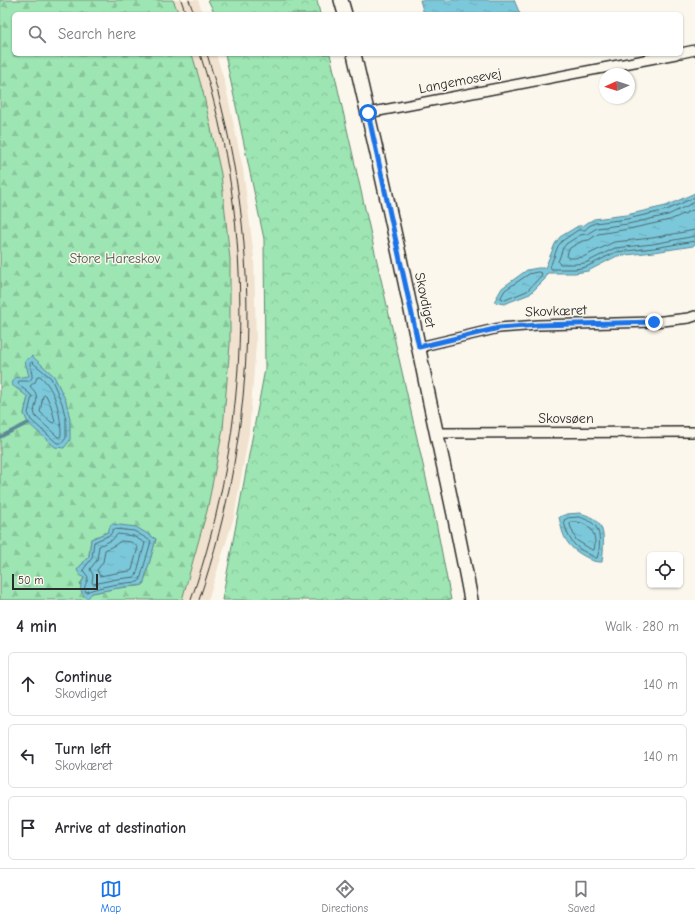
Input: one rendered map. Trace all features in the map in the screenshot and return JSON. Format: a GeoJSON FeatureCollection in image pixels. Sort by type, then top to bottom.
{"type":"FeatureCollection","features":[{"type":"Feature","properties":{"kind":"street"},"geometry":{"type":"LineString","coordinates":[[341,0],[344,12]]}},
{"type":"Feature","properties":{"kind":"street"},"geometry":{"type":"LineString","coordinates":[[683,53],[695,50]]}},
{"type":"Feature","properties":{"kind":"street","name":"Skovdiget"},"geometry":{"type":"LineString","coordinates":[[354,56],[419,347],[471,600]]}},
{"type":"Feature","properties":{"kind":"street","name":"Langemosevej"},"geometry":{"type":"LineString","coordinates":[[368,113],[666,56]]}},
{"type":"Feature","properties":{"kind":"street","name":"Skovkæret"},"geometry":{"type":"LineString","coordinates":[[419,347],[499,328],[538,325],[654,322],[690,318],[695,316]]}},
{"type":"Feature","properties":{"kind":"street","name":"Skovsøen"},"geometry":{"type":"LineString","coordinates":[[437,433],[695,432]]}},
{"type":"Feature","properties":{"kind":"shaded area"},"geometry":{"type":"Polygon","coordinates":[[[173,0],[198,0],[202,12],[178,12],[173,0]]]}},
{"type":"Feature","properties":{"kind":"shaded area"},"geometry":{"type":"Polygon","coordinates":[[[193,56],[217,56],[225,83],[243,169],[254,257],[256,344],[249,433],[234,517],[208,600],[182,600],[207,511],[223,429],[230,344],[230,259],[221,174],[203,92],[193,56]]]}},
{"type":"Feature","properties":{"kind":"green space","name":"Store Hareskov"},"geometry":{"type":"Polygon","coordinates":[[[0,0],[173,0],[178,12],[12,12],[12,56],[193,56],[203,92],[221,174],[230,259],[230,344],[223,429],[207,511],[182,600],[0,600],[0,0]],[[29,377],[28,397],[24,414],[55,447],[29,377]],[[108,532],[91,539],[89,556],[77,570],[84,578],[80,584],[92,593],[143,585],[156,539],[108,532]]]}},
{"type":"Feature","properties":{"kind":"green space"},"geometry":{"type":"Polygon","coordinates":[[[208,0],[317,0],[320,12],[214,12],[208,0]]]}},
{"type":"Feature","properties":{"kind":"green space"},"geometry":{"type":"Polygon","coordinates":[[[225,56],[330,56],[436,522],[451,600],[222,600],[265,369],[264,239],[225,56]]]}},
{"type":"Feature","properties":{"kind":"water"},"geometry":{"type":"Polygon","coordinates":[[[420,0],[514,0],[519,12],[423,12],[420,0]]]}},
{"type":"Feature","properties":{"kind":"water"},"geometry":{"type":"Polygon","coordinates":[[[695,193],[695,244],[693,246],[617,256],[588,271],[575,273],[547,273],[545,279],[530,294],[504,304],[494,302],[502,288],[527,270],[545,268],[555,244],[560,237],[578,226],[583,226],[594,219],[626,215],[666,206],[695,193]]]}},
{"type":"Feature","properties":{"kind":"water"},"geometry":{"type":"Polygon","coordinates":[[[32,356],[54,376],[66,401],[70,419],[70,440],[64,448],[55,447],[28,423],[24,414],[28,397],[12,385],[14,378],[29,376],[25,361],[32,356]]]}},
{"type":"Feature","properties":{"kind":"water"},"geometry":{"type":"Polygon","coordinates":[[[580,513],[593,518],[603,532],[604,542],[602,562],[596,562],[578,552],[569,545],[566,540],[559,517],[567,514],[580,513]]]}},
{"type":"Feature","properties":{"kind":"water"},"geometry":{"type":"Polygon","coordinates":[[[111,524],[136,527],[156,539],[143,585],[92,593],[87,599],[82,594],[81,589],[81,584],[84,578],[77,570],[89,556],[91,539],[108,532],[111,524]]]}},
{"type":"Feature","properties":{"kind":"waterway"},"geometry":{"type":"LineString","coordinates":[[0,437],[28,423]]}},
{"type":"Feature","properties":{"kind":"tram line"},"geometry":{"type":"LineString","coordinates":[[181,0],[185,12]]}},
{"type":"Feature","properties":{"kind":"tram line"},"geometry":{"type":"LineString","coordinates":[[189,0],[193,12]]}},
{"type":"Feature","properties":{"kind":"tram line"},"geometry":{"type":"LineString","coordinates":[[191,600],[211,534],[226,466],[236,397],[240,327],[238,258],[231,189],[218,121],[201,56]]}},
{"type":"Feature","properties":{"kind":"tram line"},"geometry":{"type":"LineString","coordinates":[[199,600],[219,532],[234,464],[243,396],[247,328],[245,259],[238,191],[225,122],[208,56]]}},
{"type":"Feature","properties":{"kind":"route"},"geometry":{"type":"LineString","coordinates":[[368,113],[419,347],[499,328],[538,325],[654,322]]}}]}
